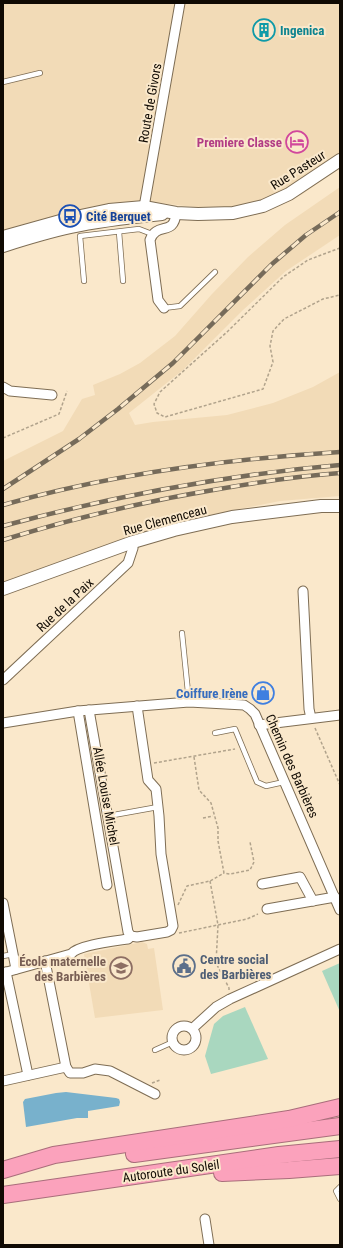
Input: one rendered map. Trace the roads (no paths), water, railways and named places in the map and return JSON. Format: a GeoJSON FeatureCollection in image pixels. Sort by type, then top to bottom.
{"type":"FeatureCollection","features":[{"type":"Feature","properties":{"kind":"highway"},"geometry":{"type":"LineString","coordinates":[[289,1119],[315,1106],[340,1097]]}},
{"type":"Feature","properties":{"kind":"highway"},"geometry":{"type":"LineString","coordinates":[[3,1169],[54,1155],[289,1119],[340,1107]]}},
{"type":"Feature","properties":{"kind":"highway","name":"Autoroute du Soleil"},"geometry":{"type":"LineString","coordinates":[[3,1169],[66,1164],[340,1126]]}},
{"type":"Feature","properties":{"kind":"highway","name":"Autoroute du Soleil"},"geometry":{"type":"LineString","coordinates":[[3,1195],[279,1155],[340,1148]]}},
{"type":"Feature","properties":{"kind":"highway"},"geometry":{"type":"LineString","coordinates":[[130,1177],[289,1170],[340,1166]]}},
{"type":"Feature","properties":{"kind":"main road","name":"Rue Pasteur"},"geometry":{"type":"LineString","coordinates":[[3,237],[71,218],[109,210],[144,207],[176,213],[233,213],[263,206],[289,194],[340,160]]}},
{"type":"Feature","properties":{"kind":"main road","name":"Rue Pasteur"},"geometry":{"type":"LineString","coordinates":[[3,246],[72,226],[110,220],[176,213]]}},
{"type":"Feature","properties":{"kind":"main road","name":"Rue Clemenceau"},"geometry":{"type":"LineString","coordinates":[[3,589],[133,542],[174,530],[232,517],[321,506],[340,506]]}},
{"type":"Feature","properties":{"kind":"street","name":"Route de Givors"},"geometry":{"type":"LineString","coordinates":[[144,207],[180,3]]}},
{"type":"Feature","properties":{"kind":"street"},"geometry":{"type":"LineString","coordinates":[[164,308],[158,300],[150,240],[152,234],[156,230],[170,227],[176,220],[176,213]]}},
{"type":"Feature","properties":{"kind":"street"},"geometry":{"type":"LineString","coordinates":[[3,387],[10,391],[52,395]]}},
{"type":"Feature","properties":{"kind":"street","name":"Rue de la Paix"},"geometry":{"type":"LineString","coordinates":[[3,680],[128,563],[133,548],[133,542]]}},
{"type":"Feature","properties":{"kind":"street"},"geometry":{"type":"LineString","coordinates":[[304,591],[308,709],[311,718]]}},
{"type":"Feature","properties":{"kind":"street","name":"Chemin des Barbières"},"geometry":{"type":"LineString","coordinates":[[3,723],[78,711],[189,702],[244,705],[255,714],[260,724],[338,904]]}},
{"type":"Feature","properties":{"kind":"street"},"geometry":{"type":"LineString","coordinates":[[28,1075],[5,972],[71,954],[74,950],[128,939],[131,936],[137,937],[172,930],[173,926],[171,912],[161,854],[156,789],[148,780],[137,706]]}},
{"type":"Feature","properties":{"kind":"street"},"geometry":{"type":"LineString","coordinates":[[90,710],[128,932],[131,936]]}},
{"type":"Feature","properties":{"kind":"street","name":"Allée Louise Michel"},"geometry":{"type":"LineString","coordinates":[[78,711],[107,885]]}},
{"type":"Feature","properties":{"kind":"street"},"geometry":{"type":"LineString","coordinates":[[260,724],[340,715]]}},
{"type":"Feature","properties":{"kind":"street"},"geometry":{"type":"LineString","coordinates":[[262,884],[300,877],[313,901]]}},
{"type":"Feature","properties":{"kind":"street"},"geometry":{"type":"LineString","coordinates":[[267,909],[313,901],[338,904]]}},
{"type":"Feature","properties":{"kind":"street"},"geometry":{"type":"LineString","coordinates":[[3,904],[16,969]]}},
{"type":"Feature","properties":{"kind":"street"},"geometry":{"type":"LineString","coordinates":[[193,1028],[216,1007],[226,1001],[340,949]]}},
{"type":"Feature","properties":{"kind":"street"},"geometry":{"type":"LineString","coordinates":[[45,962],[66,1067],[70,1073],[83,1073],[95,1069],[110,1071],[155,1094]]}},
{"type":"Feature","properties":{"kind":"street"},"geometry":{"type":"LineString","coordinates":[[182,1025],[193,1028],[197,1039],[195,1044],[186,1050],[180,1050],[172,1042],[173,1031],[182,1025]]}},
{"type":"Feature","properties":{"kind":"street"},"geometry":{"type":"LineString","coordinates":[[3,1081],[66,1067]]}},
{"type":"Feature","properties":{"kind":"street"},"geometry":{"type":"LineString","coordinates":[[205,1219],[209,1245]]}},
{"type":"Feature","properties":{"kind":"lane"},"geometry":{"type":"LineString","coordinates":[[3,82],[40,73]]}},
{"type":"Feature","properties":{"kind":"lane"},"geometry":{"type":"LineString","coordinates":[[84,281],[80,236],[139,229],[152,234]]}},
{"type":"Feature","properties":{"kind":"lane"},"geometry":{"type":"LineString","coordinates":[[119,232],[124,281]]}},
{"type":"Feature","properties":{"kind":"lane"},"geometry":{"type":"LineString","coordinates":[[164,308],[180,306],[215,272]]}},
{"type":"Feature","properties":{"kind":"lane"},"geometry":{"type":"LineString","coordinates":[[182,633],[189,702]]}},
{"type":"Feature","properties":{"kind":"lane"},"geometry":{"type":"LineString","coordinates":[[215,733],[236,729],[257,782],[266,786],[284,782]]}},
{"type":"Feature","properties":{"kind":"lane"},"geometry":{"type":"LineString","coordinates":[[108,816],[158,807]]}},
{"type":"Feature","properties":{"kind":"lane"},"geometry":{"type":"LineString","coordinates":[[3,956],[14,954]]}},
{"type":"Feature","properties":{"kind":"lane"},"geometry":{"type":"LineString","coordinates":[[155,1050],[172,1042]]}},
{"type":"Feature","properties":{"kind":"lane"},"geometry":{"type":"LineString","coordinates":[[340,1186],[336,1191],[340,1199]]}},
{"type":"Feature","properties":{"kind":"water"},"geometry":{"type":"Polygon","coordinates":[[[66,1092],[116,1098],[119,1099],[120,1102],[119,1106],[88,1111],[88,1118],[77,1118],[26,1127],[23,1102],[25,1099],[66,1092]]]}},
{"type":"Feature","properties":{"kind":"railway"},"geometry":{"type":"LineString","coordinates":[[3,489],[79,439],[118,409],[173,363],[272,264],[306,235],[340,212]]}},
{"type":"Feature","properties":{"kind":"railway"},"geometry":{"type":"LineString","coordinates":[[3,505],[44,494],[128,476],[255,459],[340,452]]}},
{"type":"Feature","properties":{"kind":"railway"},"geometry":{"type":"LineString","coordinates":[[3,526],[86,505],[170,488],[297,469],[340,465]]}},
{"type":"Feature","properties":{"kind":"railway"},"geometry":{"type":"LineString","coordinates":[[3,540],[83,517],[164,499],[264,482],[340,473]]}},
{"type":"Feature","properties":{"kind":"place","name":"Ingenica"},"geometry":{"type":"Point","coordinates":[264,30]}},
{"type":"Feature","properties":{"kind":"place","name":"Premiere Classe"},"geometry":{"type":"Point","coordinates":[297,142]}},
{"type":"Feature","properties":{"kind":"place","name":"Cité Berquet"},"geometry":{"type":"Point","coordinates":[70,216]}},
{"type":"Feature","properties":{"kind":"place","name":"Coiffure Irène"},"geometry":{"type":"Point","coordinates":[263,693]}},
{"type":"Feature","properties":{"kind":"place","name":"Centre social des Barbières"},"geometry":{"type":"Point","coordinates":[184,966]}},
{"type":"Feature","properties":{"kind":"place","name":"École maternelle des Barbières"},"geometry":{"type":"Point","coordinates":[121,968]}}]}
